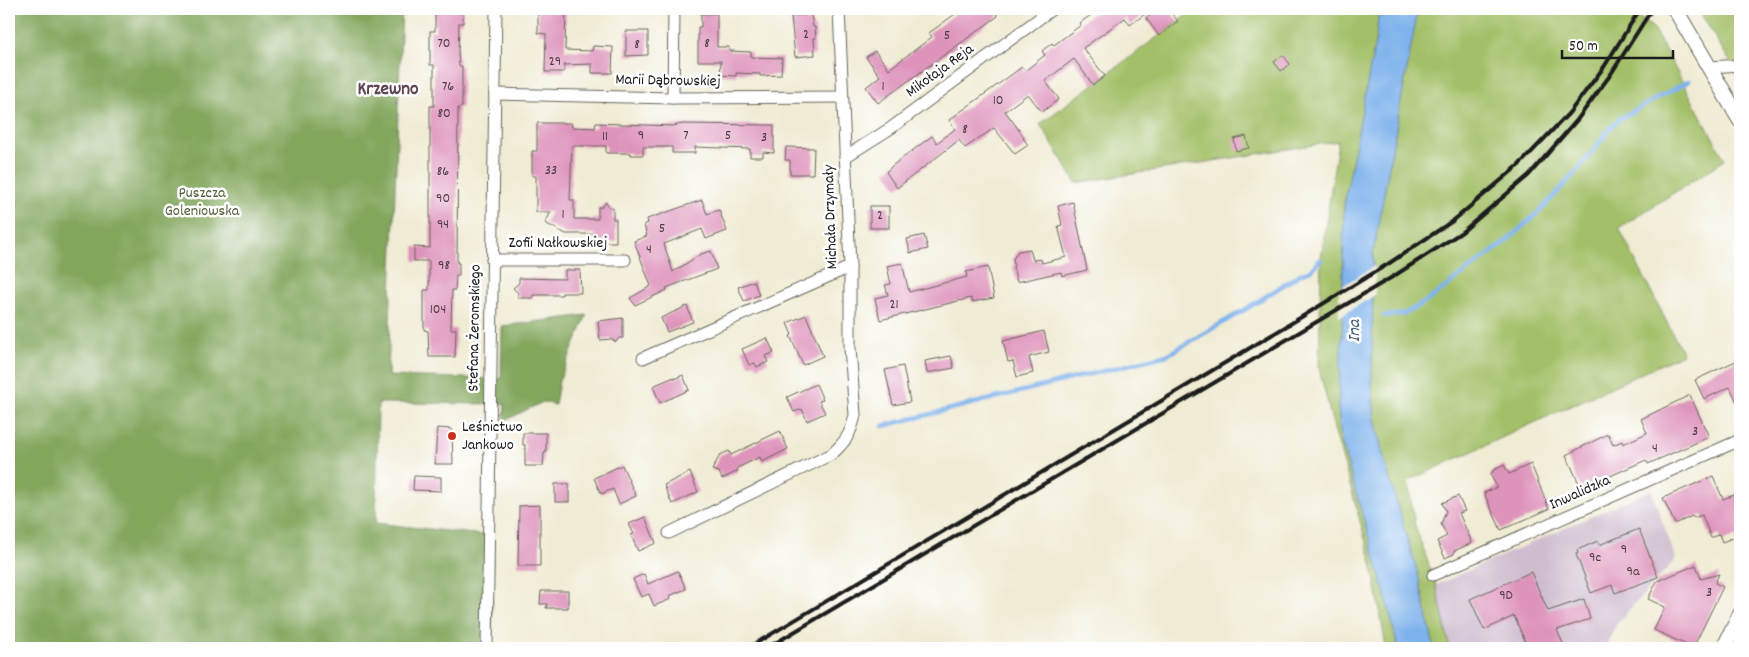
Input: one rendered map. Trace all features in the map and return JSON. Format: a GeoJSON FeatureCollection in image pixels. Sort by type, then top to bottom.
{"type":"FeatureCollection","features":[{"type":"Feature","properties":{"kind":"street","name":"Stefana Żeromskiego"},"geometry":{"type":"LineString","coordinates":[[487,648],[496,9]]}},
{"type":"Feature","properties":{"kind":"street"},"geometry":{"type":"LineString","coordinates":[[673,98],[674,9]]}},
{"type":"Feature","properties":{"kind":"street","name":"Michała Drzymały"},"geometry":{"type":"LineString","coordinates":[[669,533],[832,454],[844,443],[853,425],[855,415],[850,348],[850,267],[839,9]]}},
{"type":"Feature","properties":{"kind":"street","name":"Mikołaja Reja"},"geometry":{"type":"LineString","coordinates":[[845,157],[891,128],[1052,9]]}},
{"type":"Feature","properties":{"kind":"street"},"geometry":{"type":"LineString","coordinates":[[1675,9],[1740,120]]}},
{"type":"Feature","properties":{"kind":"street"},"geometry":{"type":"LineString","coordinates":[[1710,67],[1740,66]]}},
{"type":"Feature","properties":{"kind":"street","name":"Marii Dąbrowskiej"},"geometry":{"type":"LineString","coordinates":[[494,94],[673,98],[842,98]]}},
{"type":"Feature","properties":{"kind":"street","name":"Zofii Nałkowskiej"},"geometry":{"type":"LineString","coordinates":[[492,260],[624,260]]}},
{"type":"Feature","properties":{"kind":"street"},"geometry":{"type":"LineString","coordinates":[[642,358],[850,267]]}},
{"type":"Feature","properties":{"kind":"street","name":"Inwalidzka"},"geometry":{"type":"LineString","coordinates":[[1434,575],[1740,440]]}},
{"type":"Feature","properties":{"kind":"street"},"geometry":{"type":"LineString","coordinates":[[1724,648],[1740,615]]}},
{"type":"Feature","properties":{"kind":"shaded area"},"geometry":{"type":"Polygon","coordinates":[[[1651,490],[1676,559],[1617,623],[1605,648],[1450,648],[1436,585],[1651,490]]]}},
{"type":"Feature","properties":{"kind":"green space","name":"Puszcza Goleniowska"},"geometry":{"type":"Polygon","coordinates":[[[9,9],[402,9],[388,376],[501,379],[502,326],[587,315],[559,381],[555,405],[543,402],[504,421],[505,404],[378,403],[376,523],[492,536],[492,648],[9,648],[9,9]]]}},
{"type":"Feature","properties":{"kind":"green space"},"geometry":{"type":"Polygon","coordinates":[[[1195,9],[1628,9],[1653,28],[1725,160],[1619,228],[1683,354],[1408,481],[1415,526],[1436,585],[1450,648],[1386,648],[1372,563],[1319,368],[1321,258],[1338,141],[1076,183],[1040,124],[1195,9]]]}},
{"type":"Feature","properties":{"kind":"green space"},"geometry":{"type":"Polygon","coordinates":[[[1707,9],[1740,9],[1740,78],[1701,14],[1707,9]]]}},
{"type":"Feature","properties":{"kind":"water","name":"Ina"},"geometry":{"type":"Polygon","coordinates":[[[1379,9],[1418,9],[1373,254],[1372,386],[1375,419],[1385,463],[1418,574],[1434,648],[1398,648],[1386,597],[1341,441],[1338,407],[1342,334],[1344,205],[1376,37],[1379,9]]]}},
{"type":"Feature","properties":{"kind":"pier"},"geometry":{"type":"Polygon","coordinates":[[[1375,266],[1375,295],[1339,317],[1339,288],[1375,266]]]}},
{"type":"Feature","properties":{"kind":"building"},"geometry":{"type":"Polygon","coordinates":[[[435,9],[463,9],[463,23],[459,23],[458,54],[459,66],[462,66],[462,107],[458,108],[457,263],[459,263],[459,276],[456,276],[455,290],[452,290],[451,329],[456,329],[455,357],[429,357],[428,331],[424,330],[424,290],[429,290],[429,261],[414,261],[414,247],[430,248],[430,106],[434,106],[434,65],[430,65],[430,31],[435,31],[435,9]]]}},
{"type":"Feature","properties":{"kind":"building"},"geometry":{"type":"Polygon","coordinates":[[[538,9],[566,9],[565,50],[592,51],[593,46],[613,47],[612,73],[592,73],[592,64],[564,65],[564,72],[545,72],[546,34],[538,33],[538,9]]]}},
{"type":"Feature","properties":{"kind":"building"},"geometry":{"type":"Polygon","coordinates":[[[962,9],[993,9],[998,16],[878,103],[866,87],[880,76],[866,57],[875,51],[889,69],[932,37],[929,33],[962,9]]]}},
{"type":"Feature","properties":{"kind":"building"},"geometry":{"type":"Polygon","coordinates":[[[1099,9],[1152,9],[1130,25],[1125,18],[1083,48],[1105,76],[1093,85],[1074,59],[1045,81],[1059,99],[1042,112],[1028,94],[1005,111],[1028,145],[1015,154],[994,128],[965,148],[959,140],[897,188],[886,172],[893,165],[932,136],[937,143],[955,129],[949,120],[1022,67],[1025,71],[1045,55],[1042,51],[1052,43],[1054,45],[1099,9]]]}},
{"type":"Feature","properties":{"kind":"building"},"geometry":{"type":"Polygon","coordinates":[[[1159,9],[1168,9],[1178,21],[1159,36],[1146,18],[1159,9]]]}},
{"type":"Feature","properties":{"kind":"building"},"geometry":{"type":"Polygon","coordinates":[[[701,14],[717,14],[717,47],[729,47],[729,51],[751,52],[751,57],[782,58],[781,75],[760,76],[760,74],[736,73],[736,76],[720,75],[721,61],[698,61],[698,27],[701,27],[701,14]]]}},
{"type":"Feature","properties":{"kind":"building"},"geometry":{"type":"Polygon","coordinates":[[[811,14],[813,27],[815,27],[815,55],[795,57],[791,16],[811,14]]]}},
{"type":"Feature","properties":{"kind":"building"},"geometry":{"type":"Polygon","coordinates":[[[626,31],[648,31],[648,55],[626,56],[626,31]]]}},
{"type":"Feature","properties":{"kind":"building"},"geometry":{"type":"Polygon","coordinates":[[[1283,55],[1290,64],[1281,71],[1274,62],[1283,55]]]}},
{"type":"Feature","properties":{"kind":"building"},"geometry":{"type":"Polygon","coordinates":[[[537,123],[571,123],[572,127],[595,128],[596,123],[672,126],[683,124],[774,125],[774,153],[763,152],[763,157],[750,157],[750,149],[695,147],[695,153],[672,153],[672,147],[643,147],[643,155],[631,155],[631,153],[606,153],[606,146],[572,146],[570,200],[574,200],[574,219],[598,219],[598,207],[602,207],[606,202],[609,207],[613,208],[613,219],[616,219],[616,242],[595,242],[595,234],[566,234],[545,223],[551,212],[536,212],[536,176],[532,176],[532,151],[537,151],[537,123]]]}},
{"type":"Feature","properties":{"kind":"building"},"geometry":{"type":"Polygon","coordinates":[[[1246,136],[1249,148],[1236,151],[1234,139],[1246,136]]]}},
{"type":"Feature","properties":{"kind":"building"},"geometry":{"type":"Polygon","coordinates":[[[786,147],[814,148],[813,174],[790,174],[790,160],[785,160],[786,147]]]}},
{"type":"Feature","properties":{"kind":"building"},"geometry":{"type":"Polygon","coordinates":[[[702,200],[707,214],[719,210],[727,231],[706,239],[702,229],[664,244],[673,272],[701,254],[711,251],[717,269],[666,288],[667,290],[635,305],[630,298],[651,286],[634,241],[647,236],[644,225],[648,223],[647,219],[702,200]]]}},
{"type":"Feature","properties":{"kind":"building"},"geometry":{"type":"Polygon","coordinates":[[[1073,202],[1087,270],[1062,276],[1061,272],[1017,282],[1013,259],[1018,251],[1030,249],[1033,260],[1041,259],[1042,263],[1066,257],[1058,226],[1062,225],[1058,206],[1073,202]]]}},
{"type":"Feature","properties":{"kind":"building"},"geometry":{"type":"Polygon","coordinates":[[[870,206],[889,206],[889,228],[870,228],[870,206]]]}},
{"type":"Feature","properties":{"kind":"building"},"geometry":{"type":"Polygon","coordinates":[[[924,235],[928,249],[910,253],[907,239],[924,235]]]}},
{"type":"Feature","properties":{"kind":"building"},"geometry":{"type":"Polygon","coordinates":[[[902,263],[909,292],[967,277],[966,272],[988,267],[994,298],[972,302],[971,298],[880,320],[875,298],[888,295],[885,285],[891,284],[887,266],[902,263]]]}},
{"type":"Feature","properties":{"kind":"building"},"geometry":{"type":"Polygon","coordinates":[[[565,270],[580,270],[581,293],[533,295],[533,298],[518,298],[518,293],[513,288],[519,283],[519,278],[565,279],[565,270]]]}},
{"type":"Feature","properties":{"kind":"building"},"geometry":{"type":"Polygon","coordinates":[[[754,281],[759,295],[744,301],[738,287],[754,281]]]}},
{"type":"Feature","properties":{"kind":"building"},"geometry":{"type":"Polygon","coordinates":[[[687,306],[693,322],[667,332],[661,318],[687,306]]]}},
{"type":"Feature","properties":{"kind":"building"},"geometry":{"type":"Polygon","coordinates":[[[806,315],[823,356],[803,365],[790,336],[792,335],[787,323],[806,315]]]}},
{"type":"Feature","properties":{"kind":"building"},"geometry":{"type":"Polygon","coordinates":[[[623,318],[623,338],[619,338],[616,342],[611,339],[600,340],[598,321],[623,318]]]}},
{"type":"Feature","properties":{"kind":"building"},"geometry":{"type":"Polygon","coordinates":[[[1044,331],[1049,352],[1029,357],[1033,373],[1017,377],[1013,361],[1008,362],[1003,341],[1044,331]]]}},
{"type":"Feature","properties":{"kind":"building"},"geometry":{"type":"Polygon","coordinates":[[[767,338],[774,353],[765,356],[768,362],[757,367],[755,363],[749,365],[742,349],[767,338]]]}},
{"type":"Feature","properties":{"kind":"building"},"geometry":{"type":"Polygon","coordinates":[[[951,356],[954,368],[927,373],[925,361],[951,356]]]}},
{"type":"Feature","properties":{"kind":"building"},"geometry":{"type":"Polygon","coordinates":[[[1740,359],[1740,409],[1730,387],[1704,399],[1695,380],[1740,359]]]}},
{"type":"Feature","properties":{"kind":"building"},"geometry":{"type":"Polygon","coordinates":[[[903,366],[910,402],[893,405],[885,370],[903,366]]]}},
{"type":"Feature","properties":{"kind":"building"},"geometry":{"type":"Polygon","coordinates":[[[683,375],[689,390],[660,403],[653,386],[683,375]]]}},
{"type":"Feature","properties":{"kind":"building"},"geometry":{"type":"Polygon","coordinates":[[[816,384],[823,400],[819,401],[825,413],[807,421],[802,409],[794,412],[787,397],[816,384]]]}},
{"type":"Feature","properties":{"kind":"building"},"geometry":{"type":"Polygon","coordinates":[[[1690,395],[1709,437],[1648,464],[1646,460],[1608,477],[1610,481],[1590,490],[1587,485],[1581,488],[1566,455],[1608,434],[1613,445],[1622,441],[1623,444],[1647,433],[1641,419],[1690,395]]]}},
{"type":"Feature","properties":{"kind":"building"},"geometry":{"type":"Polygon","coordinates":[[[437,428],[452,429],[453,464],[435,464],[437,428]]]}},
{"type":"Feature","properties":{"kind":"building"},"geometry":{"type":"Polygon","coordinates":[[[780,431],[788,449],[762,462],[760,457],[737,468],[738,471],[722,479],[719,472],[712,470],[720,455],[729,451],[731,455],[780,431]]]}},
{"type":"Feature","properties":{"kind":"building"},"geometry":{"type":"Polygon","coordinates":[[[523,433],[546,433],[546,453],[544,453],[543,466],[525,466],[523,433]]]}},
{"type":"Feature","properties":{"kind":"building"},"geometry":{"type":"Polygon","coordinates":[[[1531,464],[1549,509],[1501,530],[1484,493],[1497,487],[1490,474],[1504,465],[1509,474],[1531,464]]]}},
{"type":"Feature","properties":{"kind":"building"},"geometry":{"type":"Polygon","coordinates":[[[622,465],[636,496],[619,504],[613,489],[601,494],[594,478],[622,465]]]}},
{"type":"Feature","properties":{"kind":"building"},"geometry":{"type":"Polygon","coordinates":[[[690,472],[698,492],[672,504],[664,485],[690,472]]]}},
{"type":"Feature","properties":{"kind":"building"},"geometry":{"type":"Polygon","coordinates":[[[414,476],[441,477],[441,491],[413,490],[414,476]]]}},
{"type":"Feature","properties":{"kind":"building"},"geometry":{"type":"Polygon","coordinates":[[[1713,476],[1723,499],[1740,493],[1740,535],[1722,542],[1719,534],[1711,538],[1702,515],[1694,518],[1692,516],[1675,524],[1663,498],[1713,476]]]}},
{"type":"Feature","properties":{"kind":"building"},"geometry":{"type":"Polygon","coordinates":[[[555,484],[569,484],[569,502],[555,502],[555,484]]]}},
{"type":"Feature","properties":{"kind":"building"},"geometry":{"type":"Polygon","coordinates":[[[1458,496],[1465,511],[1459,513],[1472,543],[1454,551],[1454,554],[1445,558],[1437,541],[1447,536],[1441,524],[1446,511],[1442,503],[1458,496]]]}},
{"type":"Feature","properties":{"kind":"building"},"geometry":{"type":"Polygon","coordinates":[[[540,505],[540,566],[518,566],[519,506],[540,505]]]}},
{"type":"Feature","properties":{"kind":"building"},"geometry":{"type":"Polygon","coordinates":[[[645,517],[656,543],[638,551],[631,535],[634,534],[629,524],[645,517]]]}},
{"type":"Feature","properties":{"kind":"building"},"geometry":{"type":"Polygon","coordinates":[[[1639,529],[1658,577],[1615,593],[1612,585],[1591,593],[1576,554],[1578,553],[1577,550],[1598,541],[1599,545],[1639,529]]]}},
{"type":"Feature","properties":{"kind":"building"},"geometry":{"type":"Polygon","coordinates":[[[1696,565],[1701,579],[1719,574],[1715,583],[1723,587],[1693,648],[1654,630],[1665,607],[1648,599],[1657,581],[1696,565]]]}},
{"type":"Feature","properties":{"kind":"building"},"geometry":{"type":"Polygon","coordinates":[[[678,571],[686,589],[669,596],[671,599],[654,606],[649,594],[641,597],[633,579],[644,574],[648,584],[678,571]]]}},
{"type":"Feature","properties":{"kind":"building"},"geometry":{"type":"Polygon","coordinates":[[[1531,572],[1548,611],[1584,599],[1590,619],[1557,630],[1565,648],[1528,648],[1514,616],[1484,630],[1470,599],[1531,572]]]}},
{"type":"Feature","properties":{"kind":"building"},"geometry":{"type":"Polygon","coordinates":[[[541,591],[568,591],[568,608],[546,608],[547,604],[540,604],[541,591]]]}},
{"type":"Feature","properties":{"kind":"waterway"},"geometry":{"type":"LineString","coordinates":[[1384,316],[1404,314],[1427,301],[1504,243],[1543,208],[1581,166],[1619,119],[1689,81]]}},
{"type":"Feature","properties":{"kind":"waterway"},"geometry":{"type":"LineString","coordinates":[[883,426],[1167,355],[1246,309],[1302,273],[1312,269],[1321,260]]}},
{"type":"Feature","properties":{"kind":"railway"},"geometry":{"type":"LineString","coordinates":[[748,648],[1290,324],[1388,264],[1454,220],[1519,165],[1569,113],[1604,67],[1640,9]]}},
{"type":"Feature","properties":{"kind":"railway"},"geometry":{"type":"LineString","coordinates":[[767,648],[1394,276],[1462,232],[1529,175],[1577,120],[1611,74],[1652,9]]}},
{"type":"Feature","properties":{"kind":"place","name":"Leśnictwo Jankowo"},"geometry":{"type":"Point","coordinates":[452,436]}},
{"type":"Feature","properties":{"kind":"district","name":"Krzewno"},"geometry":{"type":"Point","coordinates":[388,90]}}]}
